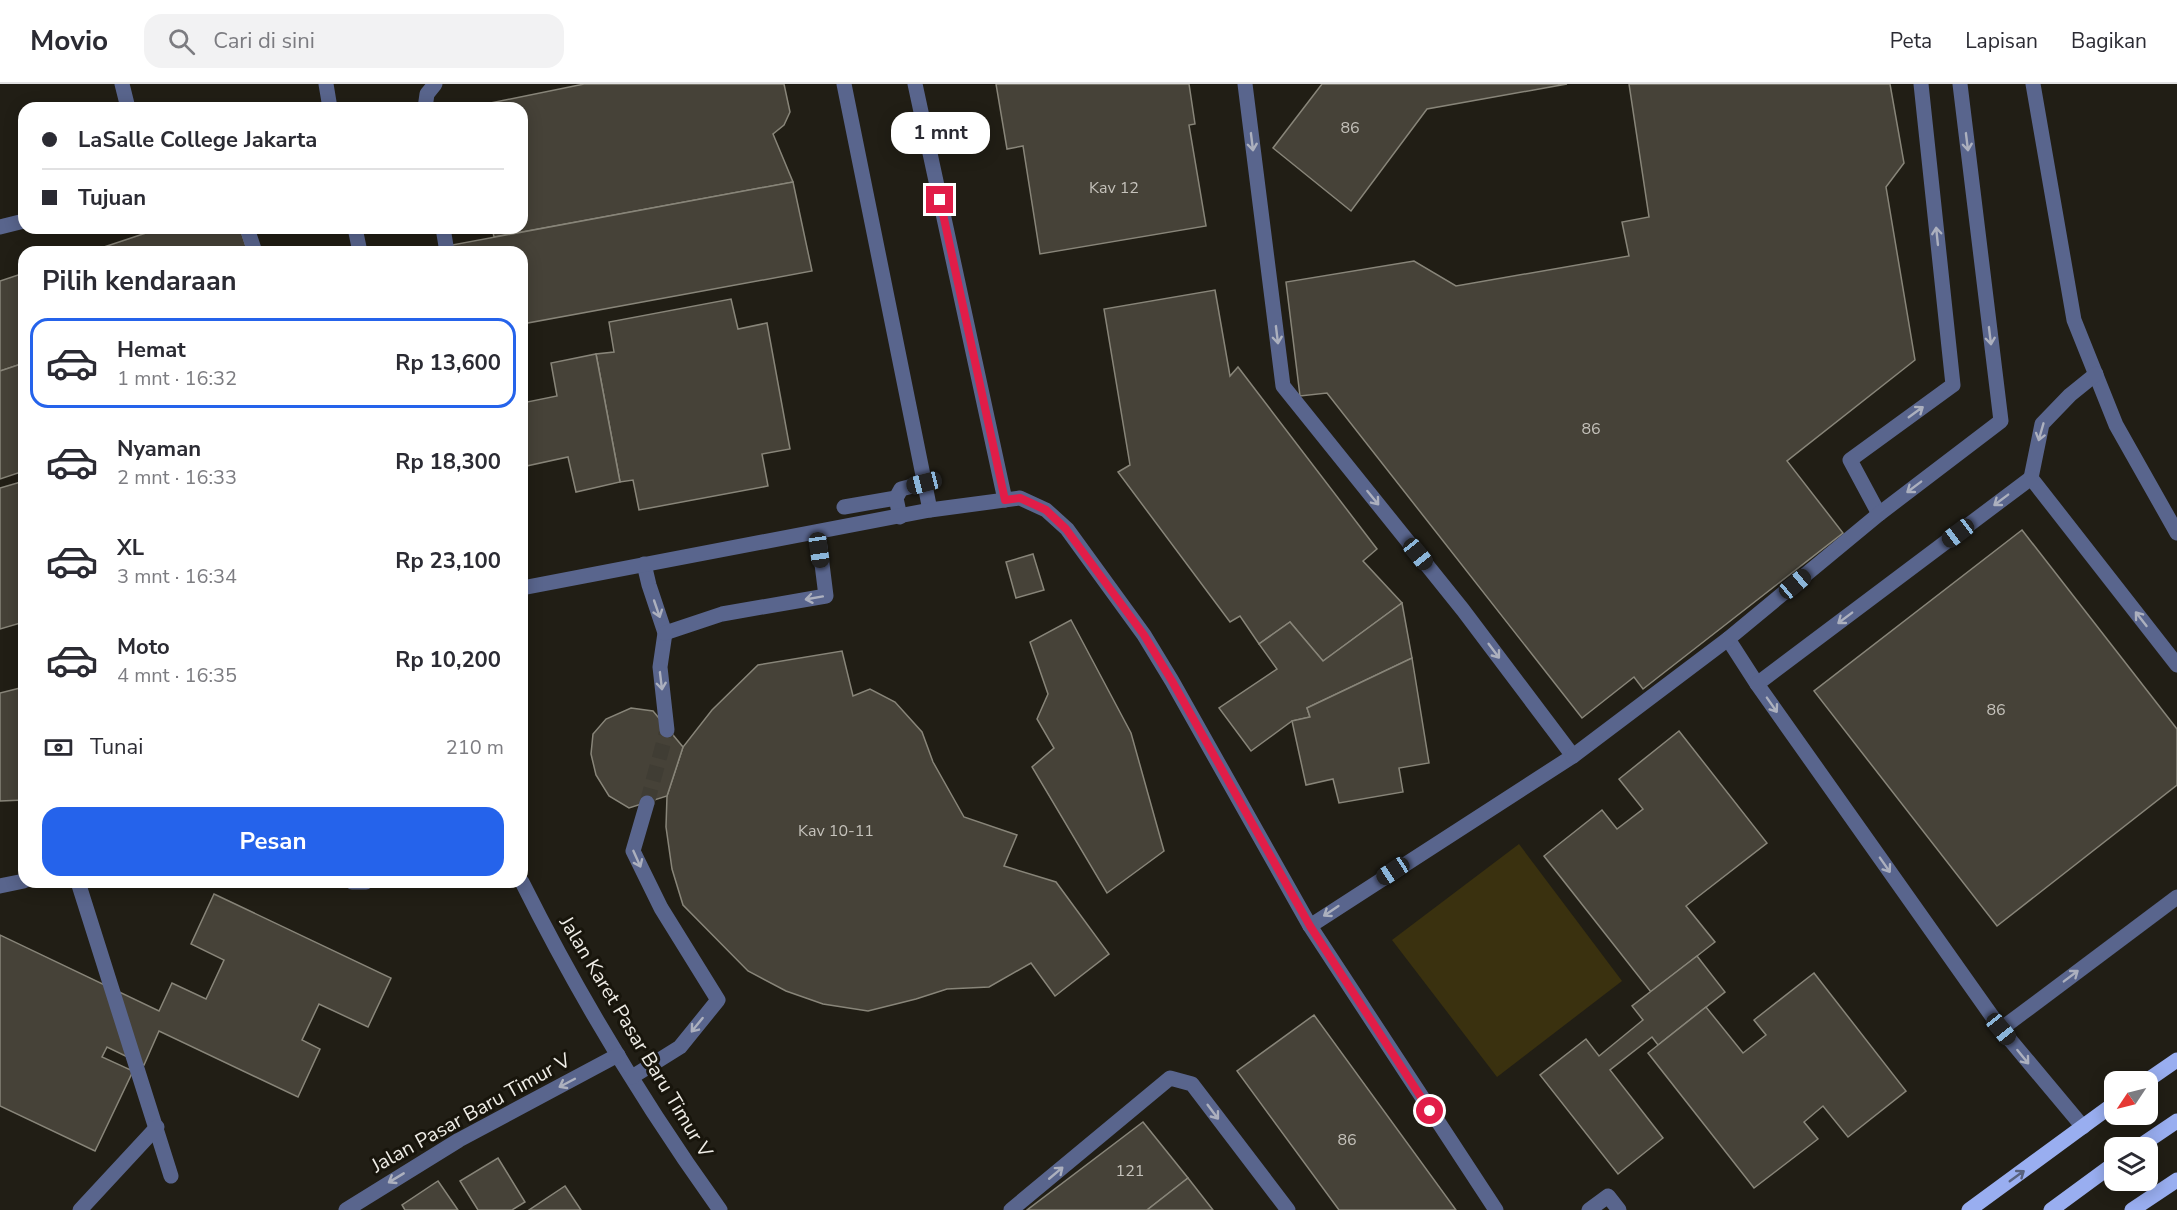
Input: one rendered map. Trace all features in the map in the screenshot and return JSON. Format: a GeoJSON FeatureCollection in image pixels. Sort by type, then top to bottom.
{"type":"FeatureCollection","features":[{"type":"Feature","properties":{"kind":"main road"},"geometry":{"type":"LineString","coordinates":[[2158,1073],[2177,1060]]}},
{"type":"Feature","properties":{"kind":"main road"},"geometry":{"type":"LineString","coordinates":[[1969,1210],[2104,1111]]}},
{"type":"Feature","properties":{"kind":"main road"},"geometry":{"type":"LineString","coordinates":[[2153,1137],[2177,1121]]}},
{"type":"Feature","properties":{"kind":"main road"},"geometry":{"type":"LineString","coordinates":[[2051,1210],[2104,1171]]}},
{"type":"Feature","properties":{"kind":"main road"},"geometry":{"type":"LineString","coordinates":[[2132,1210],[2177,1180]]}},
{"type":"Feature","properties":{"kind":"street"},"geometry":{"type":"LineString","coordinates":[[122,84],[126,102]]}},
{"type":"Feature","properties":{"kind":"street"},"geometry":{"type":"LineString","coordinates":[[326,84],[329,102]]}},
{"type":"Feature","properties":{"kind":"street"},"geometry":{"type":"LineString","coordinates":[[426,102],[427,94],[435,84]]}},
{"type":"Feature","properties":{"kind":"street"},"geometry":{"type":"LineString","coordinates":[[844,84],[930,510]]}},
{"type":"Feature","properties":{"kind":"street"},"geometry":{"type":"LineString","coordinates":[[915,84],[1005,500]]}},
{"type":"Feature","properties":{"kind":"street"},"geometry":{"type":"LineString","coordinates":[[1245,84],[1283,386],[1463,610],[1573,756]]}},
{"type":"Feature","properties":{"kind":"street"},"geometry":{"type":"LineString","coordinates":[[1880,514],[1850,460],[1953,386],[1921,84]]}},
{"type":"Feature","properties":{"kind":"street"},"geometry":{"type":"LineString","coordinates":[[1310,926],[1573,756],[1728,639],[1880,514],[2001,421],[1960,84]]}},
{"type":"Feature","properties":{"kind":"street"},"geometry":{"type":"LineString","coordinates":[[2033,84],[2074,320],[2116,425],[2177,533]]}},
{"type":"Feature","properties":{"kind":"street"},"geometry":{"type":"LineString","coordinates":[[0,227],[18,222]]}},
{"type":"Feature","properties":{"kind":"street"},"geometry":{"type":"LineString","coordinates":[[1757,684],[2031,478],[2042,424],[2070,395],[2096,374]]}},
{"type":"Feature","properties":{"kind":"street"},"geometry":{"type":"LineString","coordinates":[[2031,478],[2177,665]]}},
{"type":"Feature","properties":{"kind":"street"},"geometry":{"type":"LineString","coordinates":[[900,517],[896,498],[901,489],[924,483]]}},
{"type":"Feature","properties":{"kind":"street"},"geometry":{"type":"LineString","coordinates":[[844,507],[896,498]]}},
{"type":"Feature","properties":{"kind":"street"},"geometry":{"type":"LineString","coordinates":[[528,587],[930,510],[1020,498],[1046,510],[1066,529],[1144,635],[1310,926],[1496,1210]]}},
{"type":"Feature","properties":{"kind":"street"},"geometry":{"type":"LineString","coordinates":[[665,633],[722,614],[826,597],[818,532]]}},
{"type":"Feature","properties":{"kind":"street"},"geometry":{"type":"LineString","coordinates":[[644,564],[665,633],[660,667],[667,730]]}},
{"type":"Feature","properties":{"kind":"street"},"geometry":{"type":"LineString","coordinates":[[1728,639],[1757,684],[2001,1029],[2083,1127]]}},
{"type":"Feature","properties":{"kind":"street"},"geometry":{"type":"LineString","coordinates":[[632,1077],[680,1047],[718,1000],[661,908],[633,850],[647,803]]}},
{"type":"Feature","properties":{"kind":"street"},"geometry":{"type":"LineString","coordinates":[[0,886],[18,882]]}},
{"type":"Feature","properties":{"kind":"street"},"geometry":{"type":"LineString","coordinates":[[80,888],[171,1176]]}},
{"type":"Feature","properties":{"kind":"street","name":"Jalan Karet Pasar Baru Timur V"},"geometry":{"type":"LineString","coordinates":[[525,888],[544,926],[618,1055],[720,1210]]}},
{"type":"Feature","properties":{"kind":"street"},"geometry":{"type":"LineString","coordinates":[[2001,1029],[2177,897]]}},
{"type":"Feature","properties":{"kind":"street","name":"Jalan Pasar Baru Timur V"},"geometry":{"type":"LineString","coordinates":[[346,1210],[459,1140],[618,1055]]}},
{"type":"Feature","properties":{"kind":"street"},"geometry":{"type":"LineString","coordinates":[[1011,1210],[1170,1078],[1192,1084],[1287,1210]]}},
{"type":"Feature","properties":{"kind":"street"},"geometry":{"type":"LineString","coordinates":[[80,1210],[157,1127]]}},
{"type":"Feature","properties":{"kind":"street"},"geometry":{"type":"LineString","coordinates":[[1589,1210],[1608,1196],[1619,1210]]}},
{"type":"Feature","properties":{"kind":"shaded area"},"geometry":{"type":"Polygon","coordinates":[[[1519,844],[1622,981],[1497,1077],[1392,940],[1519,844]]]}},
{"type":"Feature","properties":{"kind":"building"},"geometry":{"type":"Polygon","coordinates":[[[584,84],[784,84],[790,112],[784,125],[773,134],[793,182],[528,231],[528,102],[496,102],[584,84]]]}},
{"type":"Feature","properties":{"kind":"building"},"geometry":{"type":"Polygon","coordinates":[[[996,84],[1189,84],[1195,124],[1189,125],[1206,226],[1040,254],[1023,146],[1007,149],[996,84]]]}},
{"type":"Feature","properties":{"kind":"building"},"geometry":{"type":"Polygon","coordinates":[[[1322,84],[1567,84],[1427,109],[1351,211],[1273,148],[1322,84]]]}},
{"type":"Feature","properties":{"kind":"building"},"geometry":{"type":"Polygon","coordinates":[[[1629,84],[1890,84],[1904,163],[1886,187],[1915,360],[1787,461],[1843,533],[1643,689],[1634,677],[1582,718],[1327,393],[1300,396],[1286,282],[1414,261],[1456,286],[1629,256],[1622,222],[1649,217],[1629,84]]]}},
{"type":"Feature","properties":{"kind":"building"},"geometry":{"type":"Polygon","coordinates":[[[793,182],[812,271],[528,323],[528,246],[452,245],[512,234],[528,234],[528,231],[793,182]]]}},
{"type":"Feature","properties":{"kind":"building"},"geometry":{"type":"Polygon","coordinates":[[[143,234],[242,234],[246,246],[107,246],[143,234]]]}},
{"type":"Feature","properties":{"kind":"building"},"geometry":{"type":"Polygon","coordinates":[[[493,234],[510,234],[494,237],[493,234]]]}},
{"type":"Feature","properties":{"kind":"building"},"geometry":{"type":"Polygon","coordinates":[[[18,275],[18,365],[0,371],[0,281],[18,275]]]}},
{"type":"Feature","properties":{"kind":"building"},"geometry":{"type":"Polygon","coordinates":[[[1215,290],[1230,376],[1238,367],[1377,549],[1363,561],[1402,603],[1323,661],[1290,622],[1259,644],[1240,616],[1230,622],[1118,472],[1130,465],[1104,309],[1215,290]]]}},
{"type":"Feature","properties":{"kind":"building"},"geometry":{"type":"Polygon","coordinates":[[[731,299],[738,329],[767,323],[790,449],[762,454],[768,486],[639,510],[633,480],[620,482],[596,354],[614,352],[609,322],[731,299]]]}},
{"type":"Feature","properties":{"kind":"building"},"geometry":{"type":"Polygon","coordinates":[[[596,354],[620,482],[576,492],[568,457],[528,466],[528,402],[557,396],[551,363],[596,354]]]}},
{"type":"Feature","properties":{"kind":"building"},"geometry":{"type":"Polygon","coordinates":[[[18,365],[18,473],[0,479],[0,371],[18,365]]]}},
{"type":"Feature","properties":{"kind":"building"},"geometry":{"type":"Polygon","coordinates":[[[18,483],[18,624],[0,629],[0,488],[18,483]]]}},
{"type":"Feature","properties":{"kind":"building"},"geometry":{"type":"Polygon","coordinates":[[[2022,530],[2177,729],[2177,785],[1997,926],[1814,691],[2022,530]]]}},
{"type":"Feature","properties":{"kind":"building"},"geometry":{"type":"Polygon","coordinates":[[[1033,554],[1044,590],[1016,598],[1006,562],[1033,554]]]}},
{"type":"Feature","properties":{"kind":"building"},"geometry":{"type":"Polygon","coordinates":[[[1402,603],[1412,658],[1307,708],[1310,717],[1292,721],[1251,751],[1219,708],[1277,669],[1259,644],[1290,622],[1323,661],[1402,603]]]}},
{"type":"Feature","properties":{"kind":"building"},"geometry":{"type":"Polygon","coordinates":[[[1071,620],[1131,733],[1164,851],[1107,893],[1032,767],[1054,748],[1037,719],[1048,694],[1030,642],[1071,620]]]}},
{"type":"Feature","properties":{"kind":"building"},"geometry":{"type":"Polygon","coordinates":[[[842,651],[853,696],[870,689],[895,702],[922,732],[933,762],[964,817],[1017,835],[1004,866],[1056,882],[1109,954],[1055,996],[1031,963],[989,987],[947,989],[868,1011],[823,1004],[786,991],[748,971],[683,905],[672,869],[666,827],[667,796],[683,747],[712,710],[758,665],[842,651]]]}},
{"type":"Feature","properties":{"kind":"building"},"geometry":{"type":"Polygon","coordinates":[[[1412,658],[1429,763],[1399,768],[1403,792],[1339,803],[1333,779],[1306,785],[1292,721],[1310,717],[1307,708],[1412,658]]]}},
{"type":"Feature","properties":{"kind":"building"},"geometry":{"type":"Polygon","coordinates":[[[18,688],[18,800],[0,801],[0,693],[18,688]]]}},
{"type":"Feature","properties":{"kind":"building"},"geometry":{"type":"Polygon","coordinates":[[[631,708],[653,711],[683,747],[667,796],[629,808],[609,796],[596,775],[591,754],[593,734],[606,719],[631,708]]]}},
{"type":"Feature","properties":{"kind":"building"},"geometry":{"type":"Polygon","coordinates":[[[1679,731],[1767,843],[1686,906],[1715,942],[1651,992],[1544,856],[1602,810],[1617,829],[1643,809],[1619,779],[1679,731]]]}},
{"type":"Feature","properties":{"kind":"building"},"geometry":{"type":"Polygon","coordinates":[[[214,894],[391,978],[368,1027],[319,1004],[302,1040],[320,1049],[298,1097],[159,1031],[144,1065],[107,1047],[102,1057],[133,1071],[95,1151],[0,1106],[0,935],[159,1011],[172,983],[206,999],[224,960],[191,944],[214,894]]]}},
{"type":"Feature","properties":{"kind":"building"},"geometry":{"type":"Polygon","coordinates":[[[1697,956],[1725,992],[1658,1045],[1652,1037],[1610,1070],[1663,1138],[1618,1174],[1540,1075],[1586,1039],[1599,1056],[1643,1020],[1632,1006],[1697,956]]]}},
{"type":"Feature","properties":{"kind":"building"},"geometry":{"type":"Polygon","coordinates":[[[1814,973],[1906,1091],[1848,1137],[1823,1106],[1804,1122],[1818,1139],[1754,1188],[1648,1053],[1706,1007],[1743,1053],[1766,1035],[1754,1020],[1814,973]]]}},
{"type":"Feature","properties":{"kind":"building"},"geometry":{"type":"Polygon","coordinates":[[[1314,1015],[1456,1210],[1339,1210],[1237,1071],[1314,1015]]]}},
{"type":"Feature","properties":{"kind":"building"},"geometry":{"type":"Polygon","coordinates":[[[1143,1122],[1188,1178],[1147,1210],[1027,1210],[1143,1122]]]}},
{"type":"Feature","properties":{"kind":"building"},"geometry":{"type":"Polygon","coordinates":[[[498,1158],[525,1202],[512,1210],[478,1210],[460,1181],[498,1158]]]}},
{"type":"Feature","properties":{"kind":"building"},"geometry":{"type":"Polygon","coordinates":[[[1188,1178],[1213,1210],[1147,1210],[1188,1178]]]}},
{"type":"Feature","properties":{"kind":"building"},"geometry":{"type":"Polygon","coordinates":[[[438,1181],[458,1210],[405,1210],[402,1205],[438,1181]]]}},
{"type":"Feature","properties":{"kind":"building"},"geometry":{"type":"Polygon","coordinates":[[[565,1186],[581,1210],[529,1210],[565,1186]]]}},
{"type":"Feature","properties":{"kind":"tunnel"},"geometry":{"type":"LineString","coordinates":[[647,803],[667,730]]}},
{"type":"Feature","properties":{"kind":"route"},"geometry":{"type":"LineString","coordinates":[[940,200],[1005,500],[1020,498],[1046,510],[1066,529],[1144,635],[1310,926],[1430,1111]]}}]}
